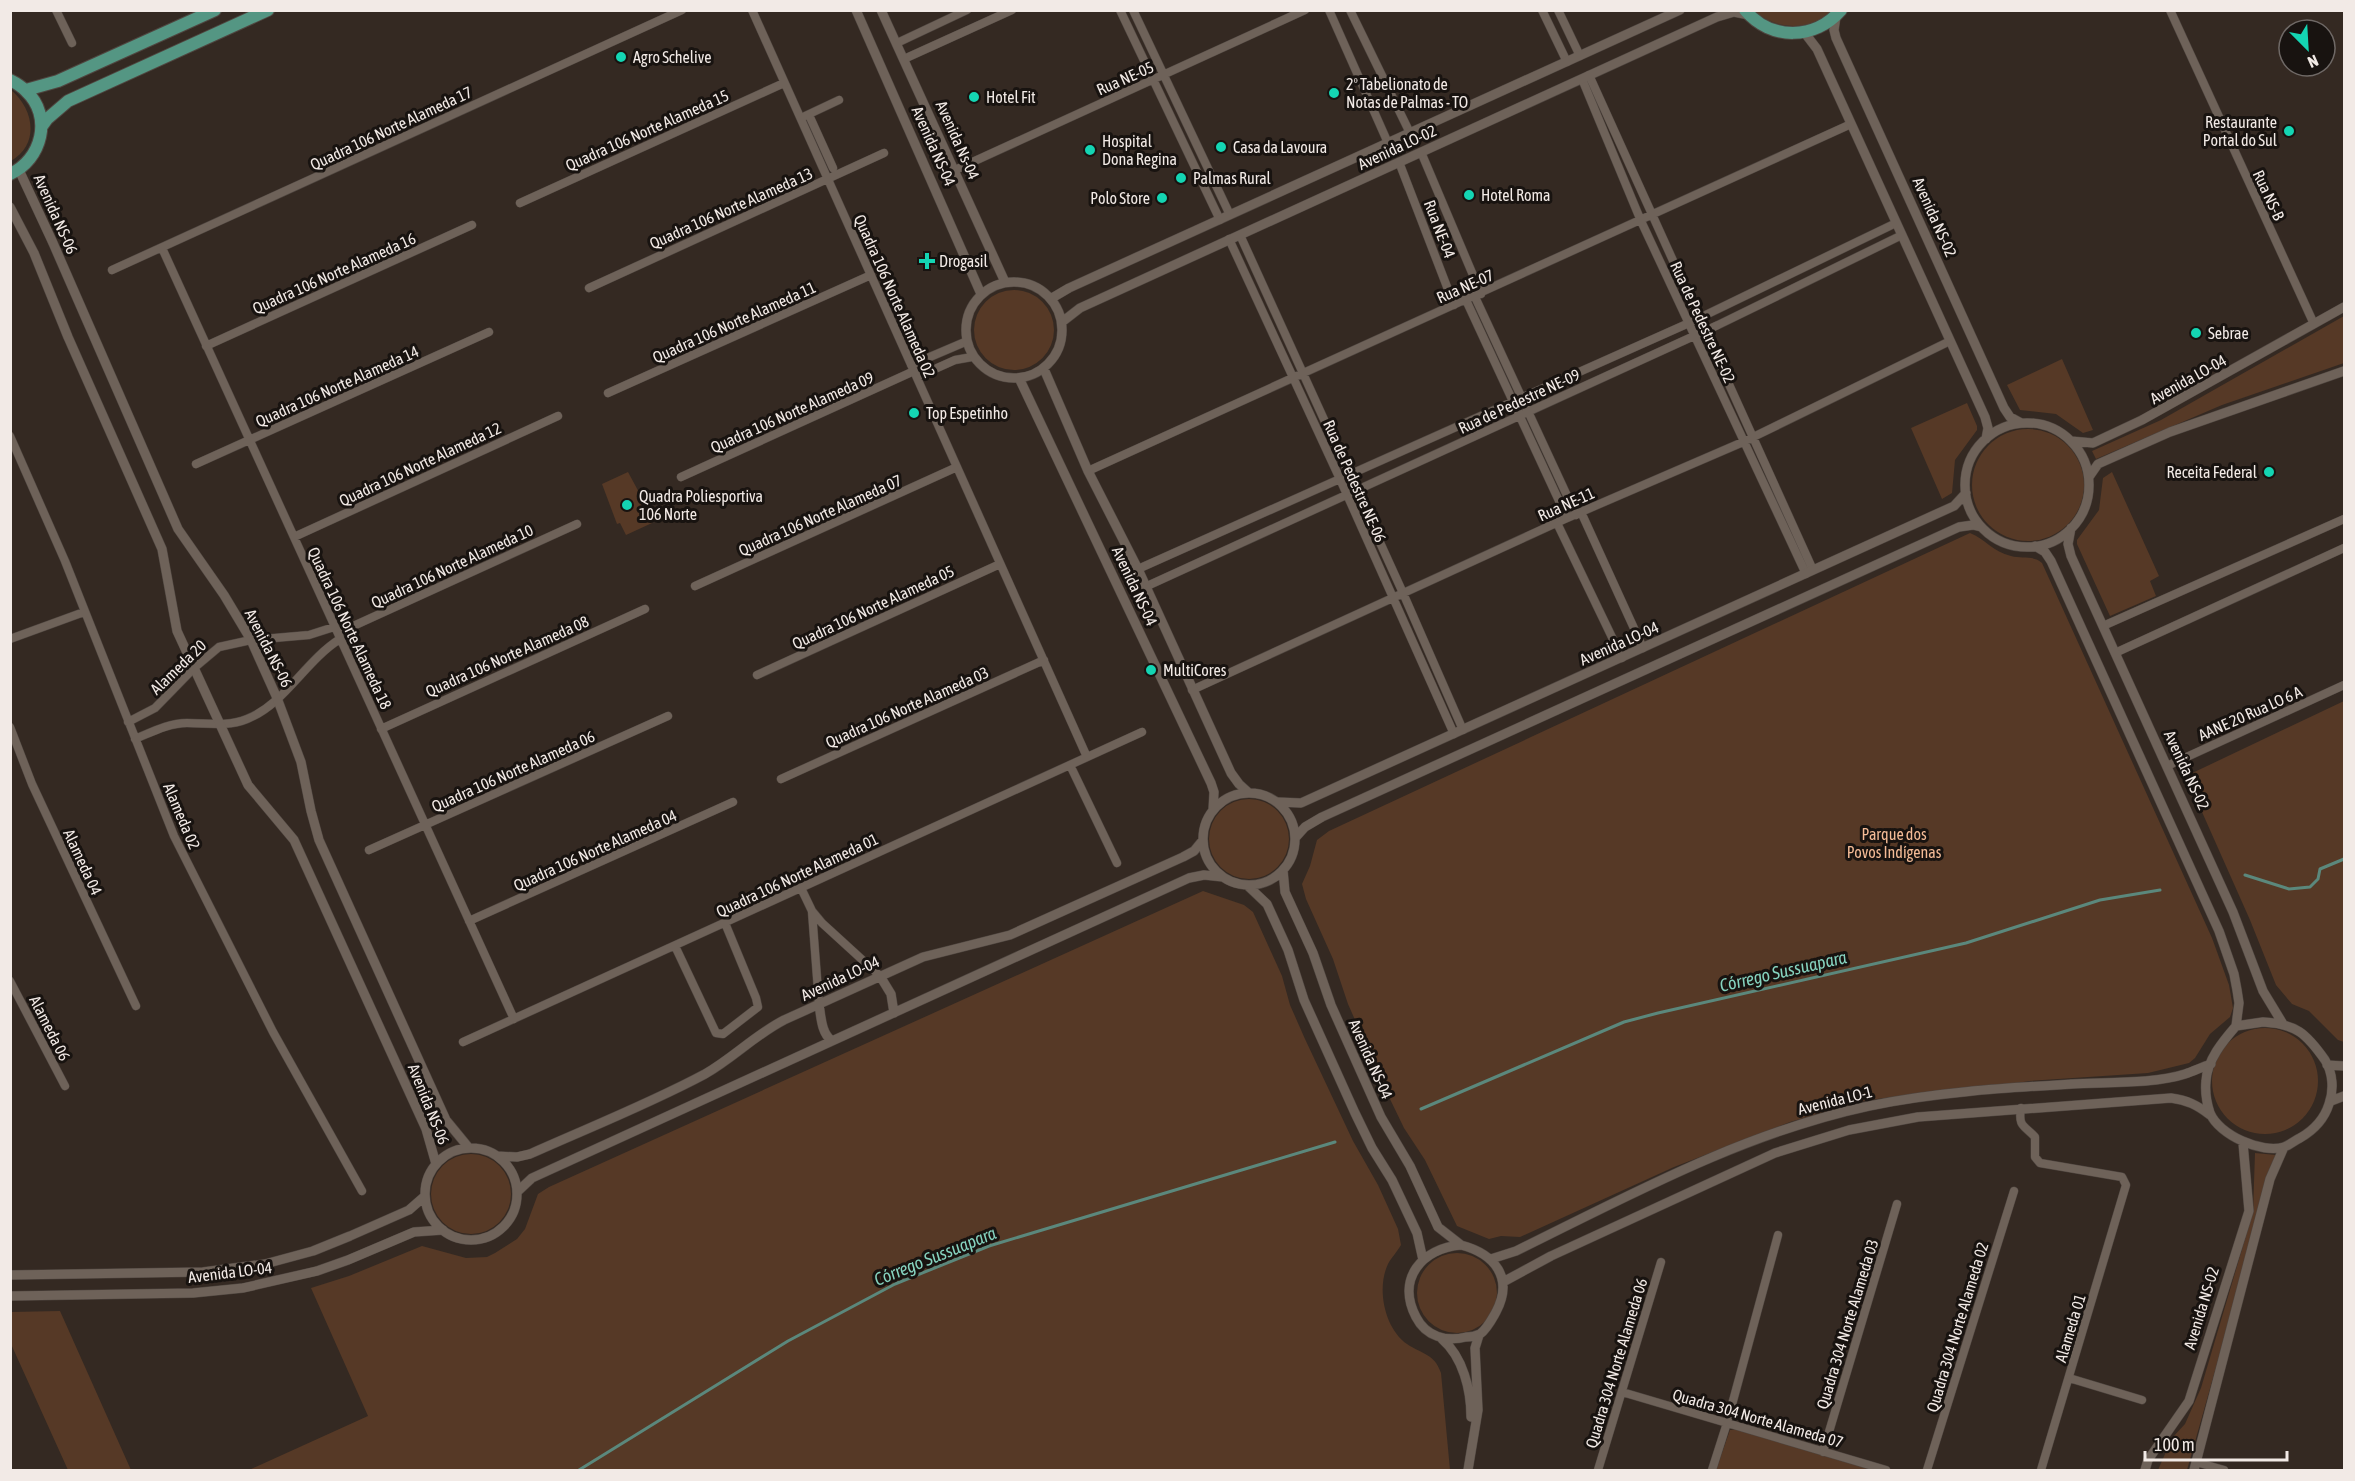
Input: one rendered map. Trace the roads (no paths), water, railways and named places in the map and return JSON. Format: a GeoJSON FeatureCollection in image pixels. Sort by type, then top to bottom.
{"type":"FeatureCollection","features":[{"type":"Feature","properties":{"kind":"main road"},"geometry":{"type":"LineString","coordinates":[[26,90],[58,81],[215,10]]}},
{"type":"Feature","properties":{"kind":"main road"},"geometry":{"type":"LineString","coordinates":[[42,126],[47,118],[68,101],[268,10]]}},
{"type":"Feature","properties":{"kind":"main road"},"geometry":{"type":"LineString","coordinates":[[1747,13],[1759,24],[1774,31],[1804,33]]}},
{"type":"Feature","properties":{"kind":"main road","name":"Avenida NS-02"},"geometry":{"type":"LineString","coordinates":[[1804,33],[1820,27],[1839,13]]}},
{"type":"Feature","properties":{"kind":"main road"},"geometry":{"type":"LineString","coordinates":[[10,80],[26,90],[35,101],[42,126],[39,143],[32,158],[15,172]]}},
{"type":"Feature","properties":{"kind":"street"},"geometry":{"type":"LineString","coordinates":[[56,10],[72,43]]}},
{"type":"Feature","properties":{"kind":"street","name":"Quadra 106 Norte Alameda 17"},"geometry":{"type":"LineString","coordinates":[[112,270],[682,10]]}},
{"type":"Feature","properties":{"kind":"street","name":"Quadra 106 Norte Alameda 02"},"geometry":{"type":"LineString","coordinates":[[752,10],[784,83],[805,116],[828,179],[1087,757]]}},
{"type":"Feature","properties":{"kind":"street","name":"Avenida NS-04"},"geometry":{"type":"LineString","coordinates":[[856,10],[981,294]]}},
{"type":"Feature","properties":{"kind":"street","name":"Avenida Ns-04"},"geometry":{"type":"LineString","coordinates":[[881,10],[1005,282]]}},
{"type":"Feature","properties":{"kind":"street"},"geometry":{"type":"LineString","coordinates":[[897,43],[967,10]]}},
{"type":"Feature","properties":{"kind":"street"},"geometry":{"type":"LineString","coordinates":[[904,59],[1012,10]]}},
{"type":"Feature","properties":{"kind":"street"},"geometry":{"type":"LineString","coordinates":[[1120,10],[1220,220]]}},
{"type":"Feature","properties":{"kind":"street"},"geometry":{"type":"LineString","coordinates":[[1133,10],[1162,76],[1230,215]]}},
{"type":"Feature","properties":{"kind":"street","name":"Rua NE-05"},"geometry":{"type":"LineString","coordinates":[[955,170],[1305,10]]}},
{"type":"Feature","properties":{"kind":"street"},"geometry":{"type":"LineString","coordinates":[[1329,10],[1388,143]]}},
{"type":"Feature","properties":{"kind":"street"},"geometry":{"type":"LineString","coordinates":[[1350,10],[1410,133]]}},
{"type":"Feature","properties":{"kind":"street"},"geometry":{"type":"LineString","coordinates":[[1542,10],[1567,62]]}},
{"type":"Feature","properties":{"kind":"street"},"geometry":{"type":"LineString","coordinates":[[1558,10],[1580,56]]}},
{"type":"Feature","properties":{"kind":"street","name":"Avenida LO-02"},"geometry":{"type":"LineString","coordinates":[[1052,298],[1069,288],[1680,10]]}},
{"type":"Feature","properties":{"kind":"street","name":"Rua NS-B"},"geometry":{"type":"LineString","coordinates":[[2170,10],[2314,324]]}},
{"type":"Feature","properties":{"kind":"street","name":"Avenida LO-02"},"geometry":{"type":"LineString","coordinates":[[1062,322],[1080,308],[1720,16],[1736,12],[1747,13]]}},
{"type":"Feature","properties":{"kind":"street","name":"Avenida NS-02"},"geometry":{"type":"LineString","coordinates":[[1839,13],[1834,28],[1836,38],[2004,408],[2010,417],[2021,423]]}},
{"type":"Feature","properties":{"kind":"street"},"geometry":{"type":"LineString","coordinates":[[1804,33],[1814,43],[1985,417],[1988,429],[1986,439]]}},
{"type":"Feature","properties":{"kind":"street","name":"Rua de Pedestre NE-02"},"geometry":{"type":"LineString","coordinates":[[1585,77],[1653,216],[1753,437],[1810,572]]}},
{"type":"Feature","properties":{"kind":"street","name":"Rua de Pedestre NE-02"},"geometry":{"type":"LineString","coordinates":[[1585,77],[1641,221],[1743,442],[1810,572]]}},
{"type":"Feature","properties":{"kind":"street","name":"Quadra 106 Norte Alameda 15"},"geometry":{"type":"LineString","coordinates":[[520,203],[784,83]]}},
{"type":"Feature","properties":{"kind":"street"},"geometry":{"type":"LineString","coordinates":[[833,168],[805,116],[839,100]]}},
{"type":"Feature","properties":{"kind":"street","name":"Rua NE-07"},"geometry":{"type":"LineString","coordinates":[[1088,471],[1851,124]]}},
{"type":"Feature","properties":{"kind":"street","name":"Rua NE-04"},"geometry":{"type":"LineString","coordinates":[[1420,152],[1522,399],[1579,513]]}},
{"type":"Feature","properties":{"kind":"street","name":"Quadra 106 Norte Alameda 13"},"geometry":{"type":"LineString","coordinates":[[589,288],[884,153]]}},
{"type":"Feature","properties":{"kind":"street","name":"Rua NE-04"},"geometry":{"type":"LineString","coordinates":[[1399,162],[1454,305]]}},
{"type":"Feature","properties":{"kind":"street","name":"Avenida NS-06"},"geometry":{"type":"LineString","coordinates":[[15,172],[53,243],[178,529],[224,595],[251,640],[277,698],[301,762],[319,840],[446,1120],[469,1148]]}},
{"type":"Feature","properties":{"kind":"street","name":"Avenida NS-06"},"geometry":{"type":"LineString","coordinates":[[10,207],[34,254],[68,337],[162,549],[177,631],[248,785],[294,840],[426,1129],[436,1164]]}},
{"type":"Feature","properties":{"kind":"street","name":"Rua de Pedestre NE-09"},"geometry":{"type":"LineString","coordinates":[[1138,569],[1689,323],[1896,223]]}},
{"type":"Feature","properties":{"kind":"street","name":"Quadra 106 Norte Alameda 16"},"geometry":{"type":"LineString","coordinates":[[206,346],[472,225]]}},
{"type":"Feature","properties":{"kind":"street","name":"Rua de Pedestre NE-06"},"geometry":{"type":"LineString","coordinates":[[1240,235],[1403,593],[1459,732]]}},
{"type":"Feature","properties":{"kind":"street","name":"Rua de Pedestre NE-09"},"geometry":{"type":"LineString","coordinates":[[1145,587],[1705,331],[1902,235]]}},
{"type":"Feature","properties":{"kind":"street","name":"Rua de Pedestre NE-06"},"geometry":{"type":"LineString","coordinates":[[1229,239],[1393,598],[1459,732]]}},
{"type":"Feature","properties":{"kind":"street","name":"Quadra 106 Norte Alameda 18"},"geometry":{"type":"LineString","coordinates":[[162,248],[514,1019]]}},
{"type":"Feature","properties":{"kind":"street","name":"Quadra 106 Norte Alameda 11"},"geometry":{"type":"LineString","coordinates":[[608,393],[871,275]]}},
{"type":"Feature","properties":{"kind":"street"},"geometry":{"type":"LineString","coordinates":[[1005,282],[1031,285],[1052,298],[1062,322],[1058,353],[1044,369],[1019,378],[994,374],[981,366],[972,357],[965,342],[964,328],[968,315],[981,294],[1005,282]]}},
{"type":"Feature","properties":{"kind":"street"},"geometry":{"type":"LineString","coordinates":[[1466,300],[1567,518]]}},
{"type":"Feature","properties":{"kind":"street","name":"Avenida LO-04"},"geometry":{"type":"LineString","coordinates":[[2071,441],[2093,443],[2142,420],[2344,307]]}},
{"type":"Feature","properties":{"kind":"street","name":"Quadra 106 Norte Alameda 14"},"geometry":{"type":"LineString","coordinates":[[196,465],[489,332]]}},
{"type":"Feature","properties":{"kind":"street","name":"Rua NE-11"},"geometry":{"type":"LineString","coordinates":[[1192,690],[1567,518],[1743,442],[1950,341]]}},
{"type":"Feature","properties":{"kind":"street"},"geometry":{"type":"LineString","coordinates":[[914,371],[965,342]]}},
{"type":"Feature","properties":{"kind":"street"},"geometry":{"type":"LineString","coordinates":[[914,371],[972,357]]}},
{"type":"Feature","properties":{"kind":"street","name":"Avenida NS-04"},"geometry":{"type":"LineString","coordinates":[[1044,369],[1088,471],[1138,569],[1233,777],[1249,793]]}},
{"type":"Feature","properties":{"kind":"street","name":"Quadra 106 Norte Alameda 09"},"geometry":{"type":"LineString","coordinates":[[681,477],[914,371]]}},
{"type":"Feature","properties":{"kind":"street"},"geometry":{"type":"LineString","coordinates":[[2089,477],[2098,464],[2170,432],[2344,371]]}},
{"type":"Feature","properties":{"kind":"street","name":"Avenida NS-04"},"geometry":{"type":"LineString","coordinates":[[1019,378],[1211,783],[1214,792],[1214,810],[1206,823],[1203,840]]}},
{"type":"Feature","properties":{"kind":"street","name":"Quadra 106 Norte Alameda 12"},"geometry":{"type":"LineString","coordinates":[[294,537],[558,416]]}},
{"type":"Feature","properties":{"kind":"street"},"geometry":{"type":"LineString","coordinates":[[2021,423],[2049,427],[2071,441],[2084,459],[2089,477],[2086,504],[2081,516],[2071,528],[2054,540],[2035,546],[2006,543],[1992,536],[1981,527],[1971,512],[1966,493],[1966,474],[1970,460],[1986,439],[2002,428],[2021,423]]}},
{"type":"Feature","properties":{"kind":"street","name":"Alameda 02"},"geometry":{"type":"LineString","coordinates":[[10,436],[65,561],[174,836],[273,1032],[362,1191]]}},
{"type":"Feature","properties":{"kind":"street","name":"Quadra 106 Norte Alameda 07"},"geometry":{"type":"LineString","coordinates":[[695,586],[957,467]]}},
{"type":"Feature","properties":{"kind":"street","name":"Avenida LO-04"},"geometry":{"type":"LineString","coordinates":[[1278,802],[1301,803],[1954,506],[1966,493]]}},
{"type":"Feature","properties":{"kind":"street"},"geometry":{"type":"LineString","coordinates":[[1579,513],[1643,648]]}},
{"type":"Feature","properties":{"kind":"street"},"geometry":{"type":"LineString","coordinates":[[2103,626],[2344,519]]}},
{"type":"Feature","properties":{"kind":"street"},"geometry":{"type":"LineString","coordinates":[[1557,523],[1622,657]]}},
{"type":"Feature","properties":{"kind":"street","name":"Quadra 106 Norte Alameda 10"},"geometry":{"type":"LineString","coordinates":[[337,633],[577,524]]}},
{"type":"Feature","properties":{"kind":"street"},"geometry":{"type":"LineString","coordinates":[[1296,837],[1305,827],[1322,817],[1959,527],[1973,525],[1981,527]]}},
{"type":"Feature","properties":{"kind":"street","name":"Avenida NS-02"},"geometry":{"type":"LineString","coordinates":[[2071,528],[2068,544],[2071,556],[2228,900],[2263,992],[2283,1024]]}},
{"type":"Feature","properties":{"kind":"street"},"geometry":{"type":"LineString","coordinates":[[2035,546],[2045,552],[2051,561],[2192,871],[2234,974],[2239,1003],[2236,1026],[2221,1044],[2206,1079],[2210,1114],[2225,1130],[2243,1143],[2271,1148],[2284,1147],[2314,1130],[2326,1112],[2331,1101],[2333,1085],[2327,1065],[2316,1047],[2301,1031],[2283,1024],[2263,1022],[2236,1026]]}},
{"type":"Feature","properties":{"kind":"street"},"geometry":{"type":"LineString","coordinates":[[2115,653],[2344,548]]}},
{"type":"Feature","properties":{"kind":"street","name":"Quadra 106 Norte Alameda 05"},"geometry":{"type":"LineString","coordinates":[[757,675],[1000,564]]}},
{"type":"Feature","properties":{"kind":"street","name":"Quadra 106 Norte Alameda 08"},"geometry":{"type":"LineString","coordinates":[[381,729],[645,609]]}},
{"type":"Feature","properties":{"kind":"street"},"geometry":{"type":"LineString","coordinates":[[10,639],[84,612]]}},
{"type":"Feature","properties":{"kind":"street"},"geometry":{"type":"LineString","coordinates":[[135,740],[165,726],[186,723],[221,725],[245,720],[264,711],[337,633]]}},
{"type":"Feature","properties":{"kind":"street","name":"Alameda 20"},"geometry":{"type":"LineString","coordinates":[[128,722],[155,708],[194,668],[219,647],[251,640],[337,633]]}},
{"type":"Feature","properties":{"kind":"street","name":"Quadra 106 Norte Alameda 03"},"geometry":{"type":"LineString","coordinates":[[781,779],[1044,660]]}},
{"type":"Feature","properties":{"kind":"street","name":"AANE 20 Rua LO 6 A"},"geometry":{"type":"LineString","coordinates":[[2167,766],[2344,685]]}},
{"type":"Feature","properties":{"kind":"street","name":"Quadra 106 Norte Alameda 06"},"geometry":{"type":"LineString","coordinates":[[369,850],[668,716]]}},
{"type":"Feature","properties":{"kind":"street","name":"Alameda 04"},"geometry":{"type":"LineString","coordinates":[[10,727],[32,784],[136,1006]]}},
{"type":"Feature","properties":{"kind":"street","name":"Quadra 106 Norte Alameda 01"},"geometry":{"type":"LineString","coordinates":[[463,1042],[1142,732]]}},
{"type":"Feature","properties":{"kind":"street"},"geometry":{"type":"LineString","coordinates":[[1070,765],[1117,863]]}},
{"type":"Feature","properties":{"kind":"street"},"geometry":{"type":"LineString","coordinates":[[517,1192],[532,1178],[1189,878],[1204,875],[1223,877],[1247,885],[1267,881],[1282,870],[1292,856],[1296,837],[1291,818],[1278,802],[1264,795],[1249,793],[1230,796],[1214,810]]}},
{"type":"Feature","properties":{"kind":"street","name":"Quadra 106 Norte Alameda 04"},"geometry":{"type":"LineString","coordinates":[[469,921],[733,802]]}},
{"type":"Feature","properties":{"kind":"street"},"geometry":{"type":"LineString","coordinates":[[1203,840],[1210,862],[1223,877]]}},
{"type":"Feature","properties":{"kind":"street","name":"Avenida LO-04"},"geometry":{"type":"LineString","coordinates":[[497,1156],[517,1157],[530,1154],[667,1093],[717,1066],[767,1029],[819,1004],[927,955],[1010,935],[1183,857],[1191,853],[1203,840]]}},
{"type":"Feature","properties":{"kind":"street","name":"Avenida NS-04"},"geometry":{"type":"LineString","coordinates":[[1282,870],[1285,892],[1309,943],[1331,1005],[1381,1117],[1410,1166],[1438,1227],[1461,1245]]}},
{"type":"Feature","properties":{"kind":"street"},"geometry":{"type":"LineString","coordinates":[[1247,885],[1267,904],[1288,950],[1305,1000],[1355,1113],[1372,1148],[1392,1180],[1417,1233],[1423,1260]]}},
{"type":"Feature","properties":{"kind":"street"},"geometry":{"type":"LineString","coordinates":[[801,888],[812,910],[828,928],[880,976],[891,994],[894,1013]]}},
{"type":"Feature","properties":{"kind":"street"},"geometry":{"type":"LineString","coordinates":[[812,910],[822,1026],[827,1038],[832,1041]]}},
{"type":"Feature","properties":{"kind":"street"},"geometry":{"type":"LineString","coordinates":[[675,946],[716,1033],[723,1034],[758,1007],[725,923]]}},
{"type":"Feature","properties":{"kind":"street","name":"Alameda 06"},"geometry":{"type":"LineString","coordinates":[[10,981],[65,1086]]}},
{"type":"Feature","properties":{"kind":"street","name":"Avenida LO-1"},"geometry":{"type":"LineString","coordinates":[[1491,1259],[1516,1251],[1672,1174],[1735,1147],[1796,1125],[1869,1106],[1931,1097],[2059,1085],[2147,1080],[2184,1075],[2211,1064]]}},
{"type":"Feature","properties":{"kind":"street"},"geometry":{"type":"LineString","coordinates":[[2327,1065],[2344,1066]]}},
{"type":"Feature","properties":{"kind":"street"},"geometry":{"type":"LineString","coordinates":[[2331,1101],[2344,1096]]}},
{"type":"Feature","properties":{"kind":"street","name":"Avenida LO-1"},"geometry":{"type":"LineString","coordinates":[[1503,1282],[1551,1256],[1775,1153],[1850,1130],[1911,1118],[2170,1098],[2183,1099],[2210,1114]]}},
{"type":"Feature","properties":{"kind":"street","name":"Alameda 01"},"geometry":{"type":"LineString","coordinates":[[2021,1108],[2019,1120],[2024,1129],[2035,1137],[2035,1157],[2040,1163],[2122,1176],[2126,1185],[2041,1470]]}},
{"type":"Feature","properties":{"kind":"street","name":"Avenida NS-02"},"geometry":{"type":"LineString","coordinates":[[2145,1470],[2148,1460],[2189,1401],[2249,1211],[2243,1143]]}},
{"type":"Feature","properties":{"kind":"street","name":"Avenida NS-02"},"geometry":{"type":"LineString","coordinates":[[2195,1466],[2270,1179],[2284,1147]]}},
{"type":"Feature","properties":{"kind":"street","name":"Avenida NS-06"},"geometry":{"type":"LineString","coordinates":[[425,1196],[426,1182],[436,1164],[452,1152],[469,1148],[483,1149],[497,1156]]}},
{"type":"Feature","properties":{"kind":"street"},"geometry":{"type":"LineString","coordinates":[[425,1196],[430,1215],[443,1230],[465,1239],[480,1239],[491,1235],[503,1227],[510,1217],[515,1208],[517,1192],[513,1173],[497,1156]]}},
{"type":"Feature","properties":{"kind":"street","name":"Quadra 304 Norte Alameda 02"},"geometry":{"type":"LineString","coordinates":[[1927,1470],[2014,1191]]}},
{"type":"Feature","properties":{"kind":"street","name":"Avenida LO-04"},"geometry":{"type":"LineString","coordinates":[[10,1275],[203,1272],[265,1264],[313,1251],[350,1236],[409,1210],[425,1196]]}},
{"type":"Feature","properties":{"kind":"street","name":"Quadra 304 Norte Alameda 03"},"geometry":{"type":"LineString","coordinates":[[1823,1452],[1897,1204]]}},
{"type":"Feature","properties":{"kind":"street","name":"Avenida LO-04"},"geometry":{"type":"LineString","coordinates":[[10,1296],[193,1293],[243,1288],[286,1280],[333,1265],[414,1232],[443,1230]]}},
{"type":"Feature","properties":{"kind":"street"},"geometry":{"type":"LineString","coordinates":[[1712,1470],[1727,1424],[1778,1235]]}},
{"type":"Feature","properties":{"kind":"street"},"geometry":{"type":"LineString","coordinates":[[1468,1470],[1472,1408],[1464,1372],[1452,1347],[1428,1332],[1417,1321],[1410,1307],[1408,1292],[1412,1276],[1423,1260],[1431,1252],[1445,1246],[1461,1245],[1477,1249],[1491,1259],[1500,1272],[1503,1282],[1501,1302],[1491,1321],[1479,1335],[1475,1348],[1478,1410],[1471,1444]]}},
{"type":"Feature","properties":{"kind":"street","name":"Quadra 304 Norte Alameda 06"},"geometry":{"type":"LineString","coordinates":[[1598,1470],[1661,1262]]}},
{"type":"Feature","properties":{"kind":"street"},"geometry":{"type":"LineString","coordinates":[[1442,1339],[1457,1340],[1479,1335]]}},
{"type":"Feature","properties":{"kind":"street"},"geometry":{"type":"LineString","coordinates":[[2069,1378],[2142,1400]]}},
{"type":"Feature","properties":{"kind":"street","name":"Quadra 304 Norte Alameda 07"},"geometry":{"type":"LineString","coordinates":[[1622,1392],[1886,1470]]}},
{"type":"Feature","properties":{"kind":"street"},"geometry":{"type":"LineString","coordinates":[[2195,1466],[2224,1470]]}},
{"type":"Feature","properties":{"kind":"waterway","name":"Córrego Sussuapara"},"geometry":{"type":"LineString","coordinates":[[2245,875],[2289,889],[2310,887],[2318,879],[2320,869],[2344,859]]}},
{"type":"Feature","properties":{"kind":"waterway","name":"Córrego Sussuapara"},"geometry":{"type":"LineString","coordinates":[[1421,1109],[1624,1022],[1966,943],[2100,900],[2160,890]]}},
{"type":"Feature","properties":{"kind":"waterway","name":"Córrego Sussuapara"},"geometry":{"type":"LineString","coordinates":[[579,1470],[788,1341],[895,1284],[989,1246],[1335,1142]]}},
{"type":"Feature","properties":{"kind":"place","name":"Agro Schelive"},"geometry":{"type":"Point","coordinates":[621,57]}},
{"type":"Feature","properties":{"kind":"place","name":"2º Tabelionato de Notas de Palmas - TO"},"geometry":{"type":"Point","coordinates":[1334,93]}},
{"type":"Feature","properties":{"kind":"place","name":"Hotel Fit"},"geometry":{"type":"Point","coordinates":[974,97]}},
{"type":"Feature","properties":{"kind":"place","name":"Restaurante Portal do Sul"},"geometry":{"type":"Point","coordinates":[2289,131]}},
{"type":"Feature","properties":{"kind":"place","name":"Casa da Lavoura"},"geometry":{"type":"Point","coordinates":[1221,147]}},
{"type":"Feature","properties":{"kind":"place","name":"Hospital Dona Regina"},"geometry":{"type":"Point","coordinates":[1090,150]}},
{"type":"Feature","properties":{"kind":"place","name":"Palmas Rural"},"geometry":{"type":"Point","coordinates":[1181,178]}},
{"type":"Feature","properties":{"kind":"place","name":"Hotel Roma"},"geometry":{"type":"Point","coordinates":[1469,195]}},
{"type":"Feature","properties":{"kind":"place","name":"Polo Store"},"geometry":{"type":"Point","coordinates":[1162,198]}},
{"type":"Feature","properties":{"kind":"place","name":"Drogasil"},"geometry":{"type":"Point","coordinates":[927,261]}},
{"type":"Feature","properties":{"kind":"place","name":"Sebrae"},"geometry":{"type":"Point","coordinates":[2196,333]}},
{"type":"Feature","properties":{"kind":"place","name":"Top Espetinho"},"geometry":{"type":"Point","coordinates":[914,413]}},
{"type":"Feature","properties":{"kind":"place","name":"Receita Federal"},"geometry":{"type":"Point","coordinates":[2269,472]}},
{"type":"Feature","properties":{"kind":"place","name":"Quadra Poliesportiva 106 Norte"},"geometry":{"type":"Point","coordinates":[627,505]}},
{"type":"Feature","properties":{"kind":"place","name":"MultiCores"},"geometry":{"type":"Point","coordinates":[1151,670]}},
{"type":"Feature","properties":{"kind":"park label","name":"Parque dos Povos Indígenas"},"geometry":{"type":"Point","coordinates":[1894,843]}}]}
